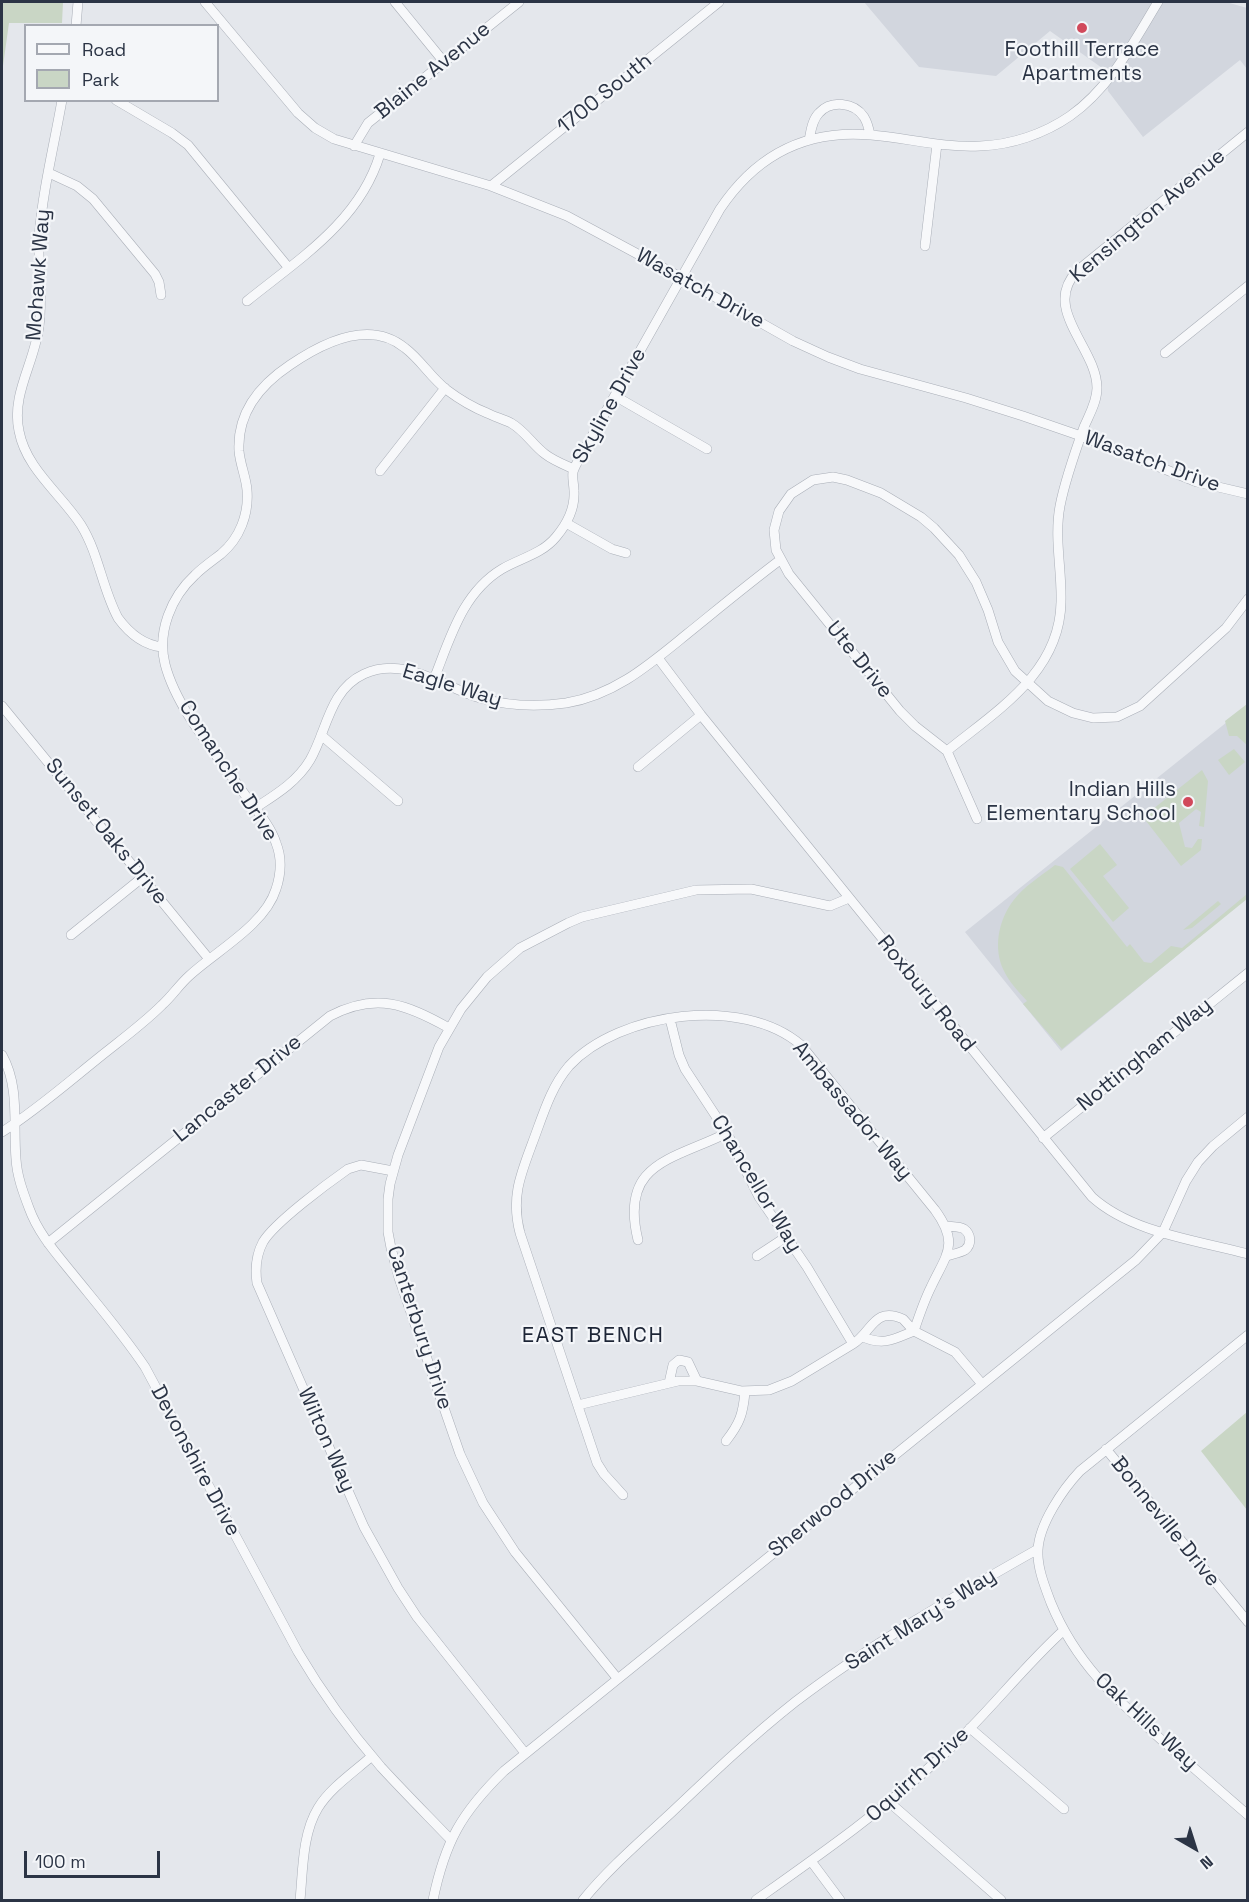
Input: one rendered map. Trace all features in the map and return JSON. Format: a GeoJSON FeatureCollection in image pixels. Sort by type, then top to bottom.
{"type":"FeatureCollection","features":[{"type":"Feature","properties":{"kind":"street"},"geometry":{"type":"LineString","coordinates":[[76,24],[78,2]]}},
{"type":"Feature","properties":{"kind":"street","name":"Wasatch Drive"},"geometry":{"type":"LineString","coordinates":[[205,2],[298,113],[324,134],[354,146],[491,186],[582,224],[793,341],[828,357],[860,369],[966,398],[1081,436],[1197,482],[1248,494]]}},
{"type":"Feature","properties":{"kind":"street"},"geometry":{"type":"LineString","coordinates":[[394,2],[444,62]]}},
{"type":"Feature","properties":{"kind":"street","name":"Blaine Avenue"},"geometry":{"type":"LineString","coordinates":[[354,146],[361,131],[368,123],[519,2]]}},
{"type":"Feature","properties":{"kind":"street","name":"1700 South"},"geometry":{"type":"LineString","coordinates":[[491,186],[719,2]]}},
{"type":"Feature","properties":{"kind":"street","name":"Skyline Drive"},"geometry":{"type":"LineString","coordinates":[[434,680],[459,618],[478,589],[502,569],[544,548],[557,536],[566,523],[573,503],[574,469],[720,208],[741,181],[757,166],[779,152],[809,140],[832,135],[870,135],[972,147],[1004,143],[1043,131],[1069,117],[1108,81],[1158,2]]}},
{"type":"Feature","properties":{"kind":"street","name":"Mohawk Way"},"geometry":{"type":"LineString","coordinates":[[62,102],[39,241],[39,327],[32,359],[18,402],[19,432],[31,462],[87,535],[118,618],[143,642],[162,647]]}},
{"type":"Feature","properties":{"kind":"street"},"geometry":{"type":"LineString","coordinates":[[119,102],[188,144],[288,267]]}},
{"type":"Feature","properties":{"kind":"street"},"geometry":{"type":"LineString","coordinates":[[809,140],[814,119],[818,114],[831,105],[838,104],[847,105],[860,112],[867,123],[870,135]]}},
{"type":"Feature","properties":{"kind":"street","name":"Kensington Avenue"},"geometry":{"type":"LineString","coordinates":[[947,751],[1029,682],[1049,654],[1060,622],[1058,517],[1062,495],[1081,436],[1094,405],[1097,388],[1094,372],[1065,309],[1064,296],[1070,279],[1248,132]]}},
{"type":"Feature","properties":{"kind":"street"},"geometry":{"type":"LineString","coordinates":[[925,246],[937,144]]}},
{"type":"Feature","properties":{"kind":"street","name":"Blaine Avenue"},"geometry":{"type":"LineString","coordinates":[[247,301],[322,240],[352,209],[367,187],[380,154]]}},
{"type":"Feature","properties":{"kind":"street"},"geometry":{"type":"LineString","coordinates":[[49,173],[77,186],[99,205],[155,274],[161,295]]}},
{"type":"Feature","properties":{"kind":"street"},"geometry":{"type":"LineString","coordinates":[[1165,353],[1248,286]]}},
{"type":"Feature","properties":{"kind":"street","name":"Comanche Drive"},"geometry":{"type":"LineString","coordinates":[[2,1132],[159,1008],[187,978],[261,916],[268,907],[278,885],[280,863],[278,847],[272,833],[191,719],[168,675],[162,647],[167,618],[180,592],[198,572],[224,552],[244,522],[248,491],[239,454],[240,433],[248,406],[262,387],[291,364],[322,346],[354,335],[370,334],[393,340],[404,347],[445,388],[472,406],[508,422],[524,433],[544,454],[574,469]]}},
{"type":"Feature","properties":{"kind":"street"},"geometry":{"type":"LineString","coordinates":[[380,471],[445,388]]}},
{"type":"Feature","properties":{"kind":"street"},"geometry":{"type":"LineString","coordinates":[[615,396],[707,448]]}},
{"type":"Feature","properties":{"kind":"street"},"geometry":{"type":"LineString","coordinates":[[780,560],[774,540],[776,520],[784,502],[799,487],[813,480],[833,477],[881,493],[921,517],[959,555],[982,596],[998,642],[1015,671],[1048,700],[1079,716],[1110,718],[1125,714],[1146,701],[1217,636],[1233,620],[1248,599]]}},
{"type":"Feature","properties":{"kind":"street"},"geometry":{"type":"LineString","coordinates":[[566,523],[612,549],[626,553]]}},
{"type":"Feature","properties":{"kind":"street","name":"Eagle Way"},"geometry":{"type":"LineString","coordinates":[[255,808],[298,776],[310,760],[338,696],[350,683],[366,673],[384,668],[395,668],[494,702],[523,706],[568,703],[601,693],[631,678],[780,560]]}},
{"type":"Feature","properties":{"kind":"street","name":"Ute Drive"},"geometry":{"type":"LineString","coordinates":[[780,560],[900,711],[947,751]]}},
{"type":"Feature","properties":{"kind":"street","name":"Roxbury Road"},"geometry":{"type":"LineString","coordinates":[[658,658],[701,715],[1087,1191],[1099,1203],[1128,1221],[1248,1254]]}},
{"type":"Feature","properties":{"kind":"street","name":"Sunset Oaks Drive"},"geometry":{"type":"LineString","coordinates":[[2,706],[209,959]]}},
{"type":"Feature","properties":{"kind":"street"},"geometry":{"type":"LineString","coordinates":[[638,766],[701,715]]}},
{"type":"Feature","properties":{"kind":"street"},"geometry":{"type":"LineString","coordinates":[[321,735],[398,801]]}},
{"type":"Feature","properties":{"kind":"street"},"geometry":{"type":"LineString","coordinates":[[947,751],[977,819]]}},
{"type":"Feature","properties":{"kind":"street"},"geometry":{"type":"LineString","coordinates":[[71,935],[143,878]]}},
{"type":"Feature","properties":{"kind":"street","name":"Canterbury Drive"},"geometry":{"type":"LineString","coordinates":[[617,1678],[503,1536],[467,1470],[399,1278],[391,1248],[388,1199],[393,1171],[448,1028],[473,992],[504,962],[537,938],[582,917],[678,893],[714,888],[761,890],[830,906],[849,898]]}},
{"type":"Feature","properties":{"kind":"street","name":"Nottingham Way"},"geometry":{"type":"LineString","coordinates":[[1043,1138],[1248,973]]}},
{"type":"Feature","properties":{"kind":"street","name":"Lancaster Drive"},"geometry":{"type":"LineString","coordinates":[[48,1243],[330,1016],[363,1004],[384,1003],[412,1009],[448,1028]]}},
{"type":"Feature","properties":{"kind":"street","name":"Ambassador Way"},"geometry":{"type":"LineString","coordinates":[[623,1495],[604,1474],[597,1462],[520,1233],[515,1206],[520,1174],[549,1099],[570,1065],[590,1048],[616,1034],[640,1025],[704,1014],[724,1015],[765,1025],[793,1038],[808,1053],[935,1210],[945,1226],[964,1229],[969,1235],[969,1246],[963,1251],[947,1256],[931,1287],[914,1331]]}},
{"type":"Feature","properties":{"kind":"street","name":"Chancellor Way"},"geometry":{"type":"LineString","coordinates":[[670,1019],[682,1062],[727,1132],[759,1197],[853,1344]]}},
{"type":"Feature","properties":{"kind":"street","name":"Devonshire Drive"},"geometry":{"type":"LineString","coordinates":[[2,1055],[13,1085],[19,1177],[31,1214],[48,1243],[128,1342],[145,1367],[298,1652],[328,1700],[372,1756],[451,1840]]}},
{"type":"Feature","properties":{"kind":"street","name":"Sherwood Drive"},"geometry":{"type":"LineString","coordinates":[[433,1900],[440,1866],[451,1840],[465,1815],[484,1792],[525,1753],[1136,1260],[1163,1232],[1186,1181],[1198,1162],[1213,1146],[1248,1117]]}},
{"type":"Feature","properties":{"kind":"street"},"geometry":{"type":"LineString","coordinates":[[638,1240],[634,1224],[634,1200],[644,1177],[663,1161],[699,1147],[727,1132]]}},
{"type":"Feature","properties":{"kind":"street","name":"Wilton Way"},"geometry":{"type":"LineString","coordinates":[[393,1171],[361,1165],[348,1169],[279,1224],[260,1249],[256,1267],[257,1283],[360,1516],[381,1558],[423,1624],[525,1753]]}},
{"type":"Feature","properties":{"kind":"street"},"geometry":{"type":"LineString","coordinates":[[945,1226],[949,1242],[947,1256]]}},
{"type":"Feature","properties":{"kind":"street"},"geometry":{"type":"LineString","coordinates":[[757,1256],[786,1237]]}},
{"type":"Feature","properties":{"kind":"street"},"geometry":{"type":"LineString","coordinates":[[578,1405],[669,1383],[697,1381],[745,1392],[769,1390],[784,1384],[863,1338],[874,1321],[889,1316],[903,1318],[914,1331],[955,1352],[982,1384]]}},
{"type":"Feature","properties":{"kind":"street"},"geometry":{"type":"LineString","coordinates":[[863,1338],[882,1342],[914,1331]]}},
{"type":"Feature","properties":{"kind":"street"},"geometry":{"type":"LineString","coordinates":[[1038,1550],[1042,1533],[1062,1492],[1080,1471],[1248,1335]]}},
{"type":"Feature","properties":{"kind":"street"},"geometry":{"type":"LineString","coordinates":[[669,1383],[673,1365],[679,1360],[688,1362],[697,1381]]}},
{"type":"Feature","properties":{"kind":"street"},"geometry":{"type":"LineString","coordinates":[[726,1441],[739,1424],[745,1392]]}},
{"type":"Feature","properties":{"kind":"street","name":"Bonneville Drive"},"geometry":{"type":"LineString","coordinates":[[1106,1449],[1248,1622]]}},
{"type":"Feature","properties":{"kind":"street","name":"Oak Hills Way"},"geometry":{"type":"LineString","coordinates":[[1038,1550],[1045,1586],[1064,1630],[1092,1673],[1113,1696],[1248,1815]]}},
{"type":"Feature","properties":{"kind":"street","name":"Saint Mary's Way"},"geometry":{"type":"LineString","coordinates":[[583,1900],[618,1863],[728,1759],[795,1702],[895,1634],[1038,1550]]}},
{"type":"Feature","properties":{"kind":"street","name":"Oquirrh Drive"},"geometry":{"type":"LineString","coordinates":[[756,1900],[889,1802],[970,1728],[1045,1647],[1064,1630]]}},
{"type":"Feature","properties":{"kind":"street"},"geometry":{"type":"LineString","coordinates":[[970,1728],[1064,1809]]}},
{"type":"Feature","properties":{"kind":"street"},"geometry":{"type":"LineString","coordinates":[[300,1900],[307,1839],[314,1814],[330,1794],[372,1756]]}},
{"type":"Feature","properties":{"kind":"street"},"geometry":{"type":"LineString","coordinates":[[889,1802],[1001,1900]]}},
{"type":"Feature","properties":{"kind":"street"},"geometry":{"type":"LineString","coordinates":[[811,1861],[840,1900]]}},
{"type":"Feature","properties":{"kind":"shaded area"},"geometry":{"type":"Polygon","coordinates":[[[864,2],[1226,2],[1247,8],[1247,69],[1240,60],[1143,137],[1108,91],[1105,70],[1050,31],[996,76],[919,67],[864,2]]]}},
{"type":"Feature","properties":{"kind":"shaded area","name":"Indian Hills Elementary School"},"geometry":{"type":"Polygon","coordinates":[[[1247,706],[1247,898],[1061,1051],[965,932],[1247,706]]]}},
{"type":"Feature","properties":{"kind":"green space"},"geometry":{"type":"Polygon","coordinates":[[[2,2],[63,2],[62,23],[9,23],[2,73],[2,2]]]}},
{"type":"Feature","properties":{"kind":"green space"},"geometry":{"type":"Polygon","coordinates":[[[1247,704],[1247,745],[1237,736],[1229,736],[1225,721],[1247,704]]]}},
{"type":"Feature","properties":{"kind":"green space"},"geometry":{"type":"Polygon","coordinates":[[[1234,749],[1245,762],[1229,775],[1218,760],[1234,749]]]}},
{"type":"Feature","properties":{"kind":"green space"},"geometry":{"type":"Polygon","coordinates":[[[1202,770],[1208,781],[1204,827],[1199,826],[1201,812],[1196,809],[1179,823],[1185,847],[1192,848],[1198,839],[1202,839],[1201,850],[1181,866],[1143,817],[1202,770]]]}},
{"type":"Feature","properties":{"kind":"green space"},"geometry":{"type":"Polygon","coordinates":[[[1100,844],[1117,865],[1103,876],[1129,908],[1113,922],[1070,869],[1100,844]]]}},
{"type":"Feature","properties":{"kind":"green space"},"geometry":{"type":"Polygon","coordinates":[[[1055,865],[1063,867],[1127,947],[1130,944],[1144,962],[1151,963],[1171,946],[1182,948],[1247,894],[1247,899],[1062,1049],[1023,1004],[1027,1001],[1004,971],[998,944],[1004,917],[1013,901],[1027,886],[1055,865]]]}},
{"type":"Feature","properties":{"kind":"green space"},"geometry":{"type":"Polygon","coordinates":[[[1218,901],[1221,904],[1192,928],[1183,930],[1218,901]]]}},
{"type":"Feature","properties":{"kind":"green space"},"geometry":{"type":"Polygon","coordinates":[[[1247,1412],[1247,1510],[1201,1451],[1247,1412]]]}},
{"type":"Feature","properties":{"kind":"place","name":"Foothill Terrace Apartments"},"geometry":{"type":"Point","coordinates":[1082,28]}},
{"type":"Feature","properties":{"kind":"place","name":"Indian Hills Elementary School"},"geometry":{"type":"Point","coordinates":[1188,802]}},
{"type":"Feature","properties":{"kind":"district","name":"EAST BENCH"},"geometry":{"type":"Point","coordinates":[593,1336]}}]}
